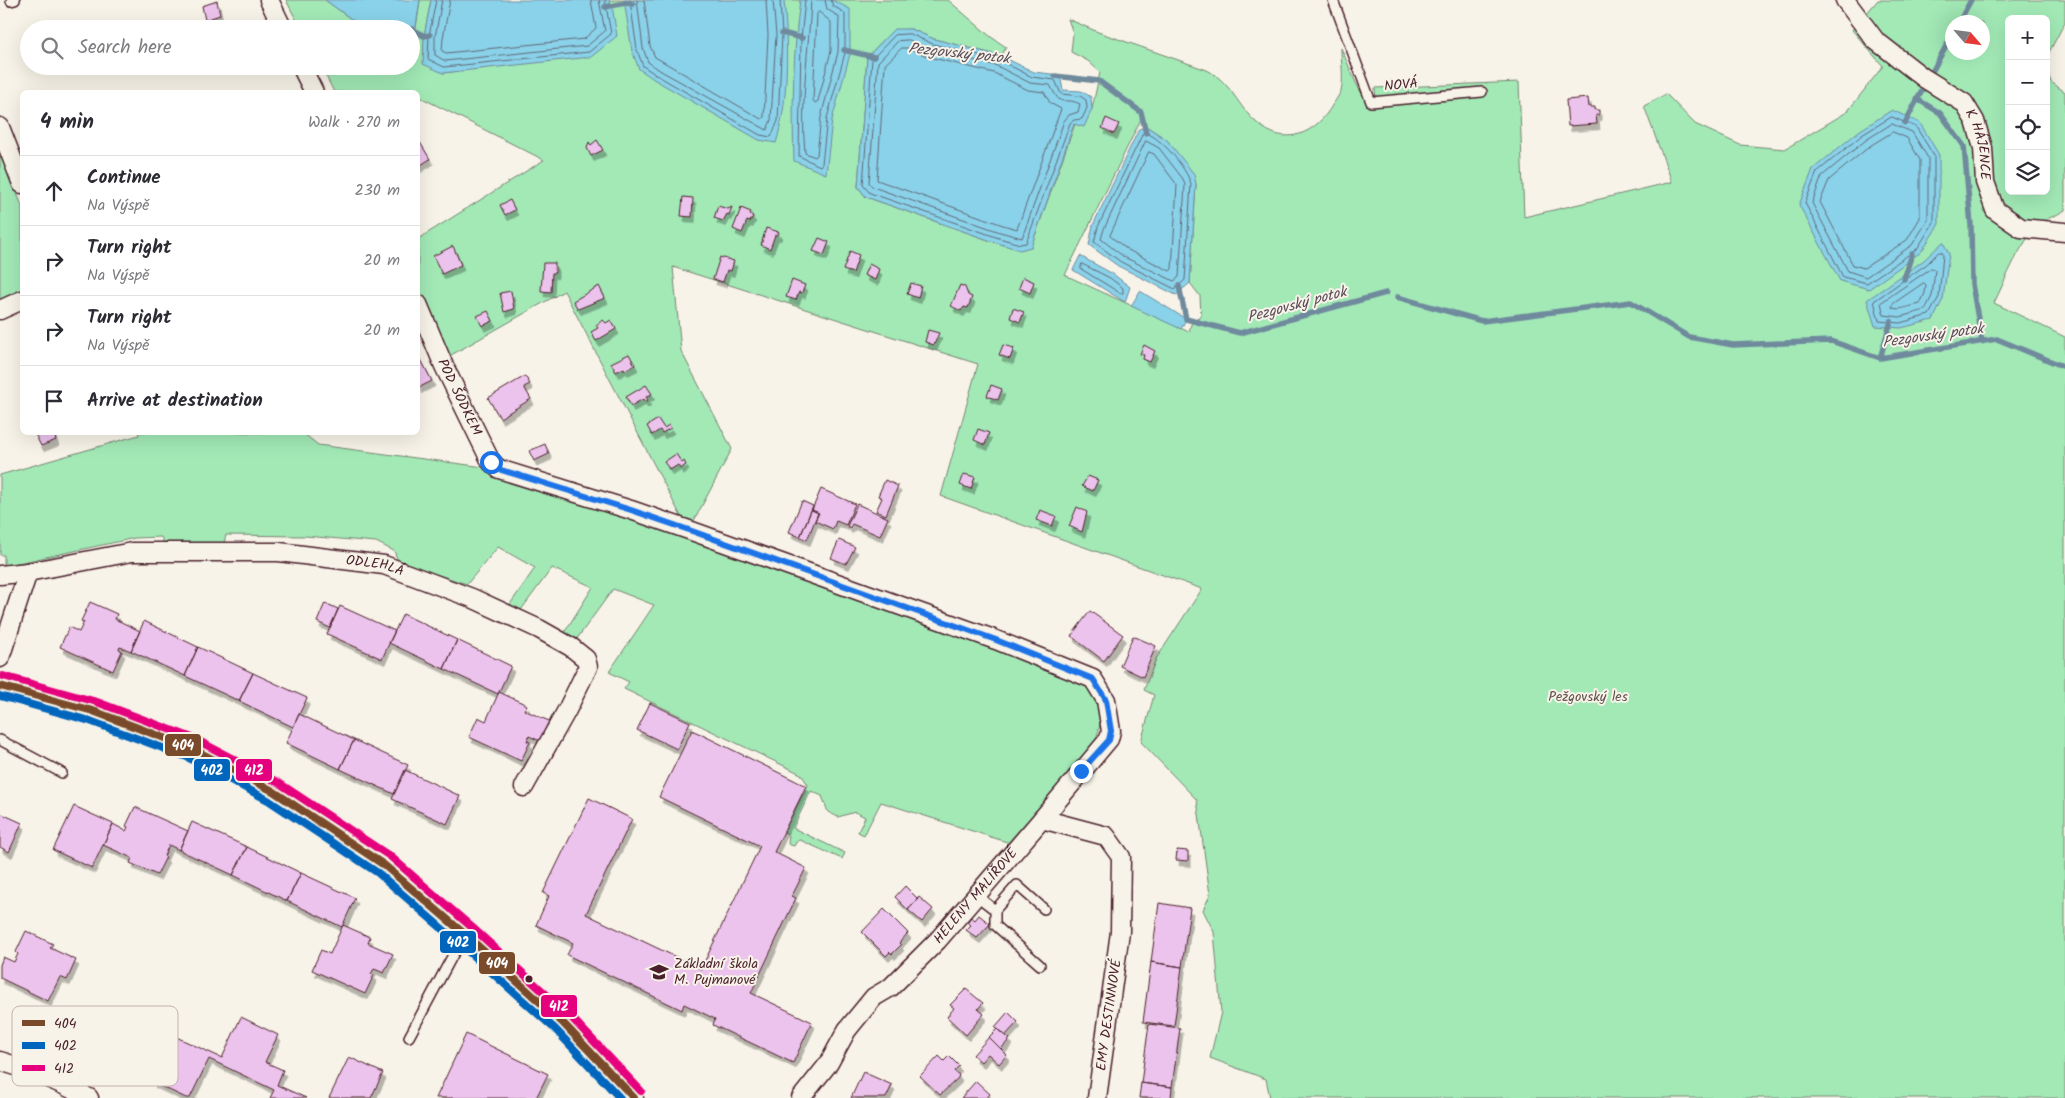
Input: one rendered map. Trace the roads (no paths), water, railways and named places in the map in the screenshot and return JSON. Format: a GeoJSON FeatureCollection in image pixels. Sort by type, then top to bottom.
{"type":"FeatureCollection","features":[{"type":"Feature","properties":{"kind":"street"},"geometry":{"type":"LineString","coordinates":[[269,0],[279,20]]}},
{"type":"Feature","properties":{"kind":"street","name":"K HÁJENCE"},"geometry":{"type":"LineString","coordinates":[[1845,0],[1876,40],[1924,78],[1964,103],[1975,122],[1983,148],[1985,182],[1995,210],[2021,228],[2065,232]]}},
{"type":"Feature","properties":{"kind":"street"},"geometry":{"type":"LineString","coordinates":[[306,75],[313,90]]}},
{"type":"Feature","properties":{"kind":"street"},"geometry":{"type":"LineString","coordinates":[[0,127],[20,179]]}},
{"type":"Feature","properties":{"kind":"street"},"geometry":{"type":"LineString","coordinates":[[0,310],[20,301]]}},
{"type":"Feature","properties":{"kind":"street","name":"POD ŠODKEM"},"geometry":{"type":"LineString","coordinates":[[420,309],[444,366],[491,462]]}},
{"type":"Feature","properties":{"kind":"street","name":"HELENY MALÍŘOVÉ"},"geometry":{"type":"LineString","coordinates":[[491,462],[498,469],[656,519],[996,640],[1093,679],[1106,700],[1111,731],[1109,740],[938,940],[891,987],[874,997],[847,1030],[829,1062],[801,1098]]}},
{"type":"Feature","properties":{"kind":"street","name":"ODLEHLÁ"},"geometry":{"type":"LineString","coordinates":[[0,575],[28,572],[132,552],[279,552],[384,565],[472,598],[539,629],[571,647],[586,659],[588,667],[567,710],[524,787]]}},
{"type":"Feature","properties":{"kind":"street"},"geometry":{"type":"LineString","coordinates":[[0,658],[28,572]]}},
{"type":"Feature","properties":{"kind":"street"},"geometry":{"type":"LineString","coordinates":[[0,686],[92,711],[191,748],[251,778],[384,865],[468,936],[562,1022],[634,1098]]}},
{"type":"Feature","properties":{"kind":"street","name":"EMY DESTINNOVÉ"},"geometry":{"type":"LineString","coordinates":[[1042,819],[1106,836],[1121,857],[1120,932],[1097,1098]]}},
{"type":"Feature","properties":{"kind":"street"},"geometry":{"type":"LineString","coordinates":[[67,1086],[89,1098]]}},
{"type":"Feature","properties":{"kind":"lane","name":"NOVÁ"},"geometry":{"type":"LineString","coordinates":[[1333,0],[1371,102],[1482,92]]}},
{"type":"Feature","properties":{"kind":"lane"},"geometry":{"type":"LineString","coordinates":[[0,740],[62,773]]}},
{"type":"Feature","properties":{"kind":"lane"},"geometry":{"type":"LineString","coordinates":[[1040,965],[995,925],[995,910],[1017,885],[1044,909]]}},
{"type":"Feature","properties":{"kind":"lane"},"geometry":{"type":"LineString","coordinates":[[977,896],[995,910]]}},
{"type":"Feature","properties":{"kind":"lane"},"geometry":{"type":"LineString","coordinates":[[409,1037],[455,951],[468,936]]}},
{"type":"Feature","properties":{"kind":"water"},"geometry":{"type":"Polygon","coordinates":[[[325,0],[420,0],[417,20],[353,20],[325,0]]]}},
{"type":"Feature","properties":{"kind":"water"},"geometry":{"type":"Polygon","coordinates":[[[431,0],[609,0],[612,6],[617,36],[591,57],[443,73],[423,64],[424,36],[431,0]]]}},
{"type":"Feature","properties":{"kind":"water"},"geometry":{"type":"Polygon","coordinates":[[[624,0],[784,0],[786,35],[785,91],[776,143],[759,140],[639,69],[632,51],[624,0]]]}},
{"type":"Feature","properties":{"kind":"water"},"geometry":{"type":"Polygon","coordinates":[[[800,0],[832,0],[850,9],[850,54],[832,120],[826,174],[794,161],[794,80],[800,0]]]}},
{"type":"Feature","properties":{"kind":"water"},"geometry":{"type":"Polygon","coordinates":[[[894,29],[911,29],[934,39],[1001,56],[1034,72],[1060,75],[1063,90],[1081,91],[1091,97],[1092,109],[1084,127],[1074,124],[1031,247],[1020,250],[997,243],[866,197],[858,187],[867,57],[894,29]]]}},
{"type":"Feature","properties":{"kind":"water"},"geometry":{"type":"Polygon","coordinates":[[[1892,110],[1920,123],[1939,155],[1939,224],[1921,252],[1869,289],[1840,281],[1799,205],[1813,169],[1859,131],[1892,110]]]}},
{"type":"Feature","properties":{"kind":"water"},"geometry":{"type":"Polygon","coordinates":[[[1146,126],[1167,140],[1194,174],[1196,184],[1190,283],[1176,295],[1118,266],[1089,245],[1093,225],[1139,129],[1146,126]]]}},
{"type":"Feature","properties":{"kind":"water"},"geometry":{"type":"Polygon","coordinates":[[[1943,242],[1949,254],[1943,299],[1933,320],[1901,328],[1875,326],[1867,300],[1924,260],[1943,242]]]}},
{"type":"Feature","properties":{"kind":"water"},"geometry":{"type":"Polygon","coordinates":[[[1080,256],[1113,274],[1130,287],[1125,302],[1073,270],[1080,256]]]}},
{"type":"Feature","properties":{"kind":"water"},"geometry":{"type":"Polygon","coordinates":[[[1140,291],[1186,319],[1181,329],[1131,306],[1140,291]]]}},
{"type":"Feature","properties":{"kind":"waterway"},"geometry":{"type":"LineString","coordinates":[[1963,15],[1971,0]]}},
{"type":"Feature","properties":{"kind":"waterway","name":"Pezgovský potok"},"geometry":{"type":"LineString","coordinates":[[605,7],[626,3],[633,4]]}},
{"type":"Feature","properties":{"kind":"waterway","name":"Pezgovský potok"},"geometry":{"type":"LineString","coordinates":[[782,33],[802,38]]}},
{"type":"Feature","properties":{"kind":"waterway","name":"Pezgovský potok"},"geometry":{"type":"LineString","coordinates":[[420,34],[424,36],[430,35]]}},
{"type":"Feature","properties":{"kind":"waterway"},"geometry":{"type":"LineString","coordinates":[[1933,70],[1945,48]]}},
{"type":"Feature","properties":{"kind":"waterway","name":"Pezgovský potok"},"geometry":{"type":"LineString","coordinates":[[844,50],[874,57]]}},
{"type":"Feature","properties":{"kind":"waterway","name":"Pezgovský potok"},"geometry":{"type":"LineString","coordinates":[[1055,76],[1099,81],[1141,112],[1146,133]]}},
{"type":"Feature","properties":{"kind":"waterway"},"geometry":{"type":"LineString","coordinates":[[1905,123],[1925,85]]}},
{"type":"Feature","properties":{"kind":"waterway"},"geometry":{"type":"LineString","coordinates":[[1917,99],[1940,113],[1964,146],[1971,225],[1972,284],[1982,342]]}},
{"type":"Feature","properties":{"kind":"waterway"},"geometry":{"type":"LineString","coordinates":[[1904,279],[1912,254]]}},
{"type":"Feature","properties":{"kind":"waterway","name":"Pezgovský potok"},"geometry":{"type":"LineString","coordinates":[[1179,286],[1186,319],[1240,333],[1386,293]]}},
{"type":"Feature","properties":{"kind":"waterway","name":"Pezgovský potok"},"geometry":{"type":"LineString","coordinates":[[1397,297],[1482,321],[1631,302],[1689,337],[1733,345],[1831,341],[1880,358],[1997,339],[2065,367]]}},
{"type":"Feature","properties":{"kind":"waterway"},"geometry":{"type":"LineString","coordinates":[[1880,358],[1891,321]]}},
{"type":"Feature","properties":{"kind":"place","name":"Základní škola M. Pujmanové"},"geometry":{"type":"Point","coordinates":[659,972]}},
{"type":"Feature","properties":{"kind":"park label","name":"Pežgovský les"},"geometry":{"type":"Point","coordinates":[1588,697]}}]}
